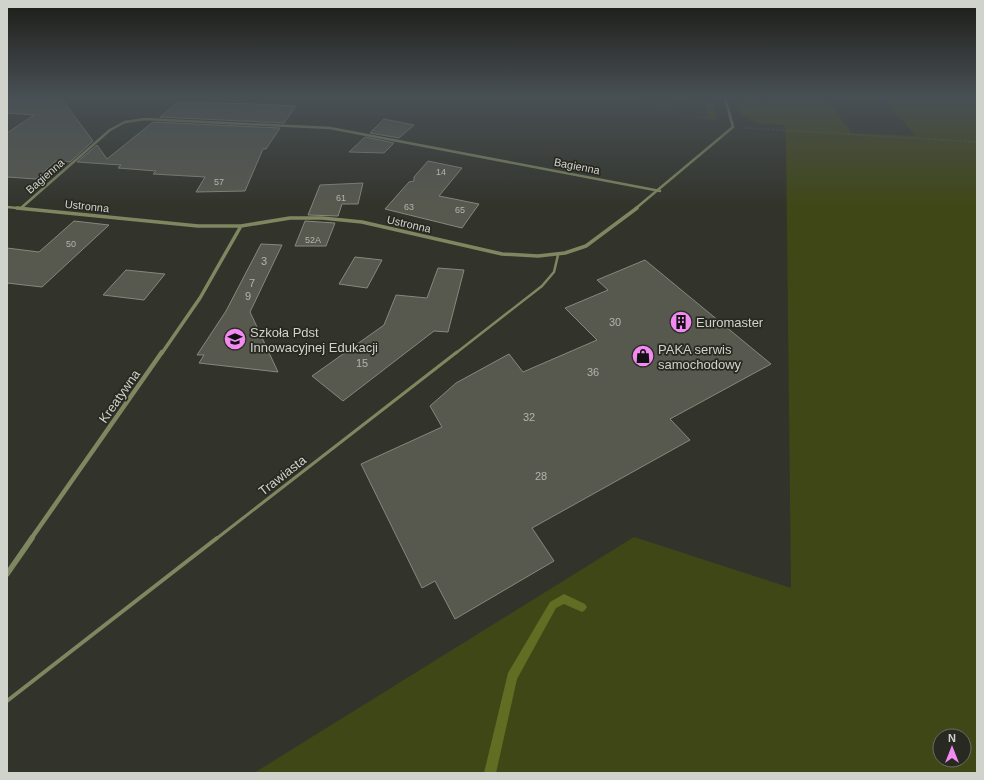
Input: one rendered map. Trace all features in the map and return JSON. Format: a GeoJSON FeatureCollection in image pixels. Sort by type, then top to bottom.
{"type":"FeatureCollection","features":[{"type":"Feature","properties":{"kind":"street","name":"Bagienna"},"geometry":{"type":"LineString","coordinates":[[21,208],[105,134]]}},
{"type":"Feature","properties":{"kind":"street","name":"Bagienna"},"geometry":{"type":"LineString","coordinates":[[364,134],[660,191]]}},
{"type":"Feature","properties":{"kind":"street","name":"Ustronna"},"geometry":{"type":"LineString","coordinates":[[7,207],[198,226],[241,226],[290,218],[349,220],[502,254],[522,257],[558,255],[576,251],[594,242],[660,191],[726,134]]}},
{"type":"Feature","properties":{"kind":"street","name":"Kreatywna"},"geometry":{"type":"LineString","coordinates":[[7,574],[200,298],[241,226]]}},
{"type":"Feature","properties":{"kind":"lane","name":"Trawiasta"},"geometry":{"type":"LineString","coordinates":[[7,701],[542,286],[554,272],[558,255]]}},
{"type":"Feature","properties":{"kind":"path"},"geometry":{"type":"LineString","coordinates":[[845,134],[977,142]]}},
{"type":"Feature","properties":{"kind":"green space"},"geometry":{"type":"Polygon","coordinates":[[[786,134],[916,136],[915,134],[977,134],[977,773],[254,773],[634,537],[791,588],[786,134]]]}},
{"type":"Feature","properties":{"kind":"building"},"geometry":{"type":"Polygon","coordinates":[[[7,134],[88,134],[93,141],[70,162],[56,161],[36,179],[7,177],[7,134]]]}},
{"type":"Feature","properties":{"kind":"building"},"geometry":{"type":"Polygon","coordinates":[[[138,134],[276,134],[266,149],[263,149],[245,191],[196,192],[205,177],[153,174],[156,171],[118,168],[121,165],[77,162],[97,145],[107,159],[138,134]]]}},
{"type":"Feature","properties":{"kind":"building"},"geometry":{"type":"Polygon","coordinates":[[[378,134],[403,134],[399,138],[378,134]]]}},
{"type":"Feature","properties":{"kind":"building"},"geometry":{"type":"Polygon","coordinates":[[[365,137],[394,143],[384,153],[349,152],[365,137]]]}},
{"type":"Feature","properties":{"kind":"building"},"geometry":{"type":"Polygon","coordinates":[[[428,161],[462,168],[439,196],[479,204],[462,228],[385,209],[409,182],[414,181],[414,177],[428,161]]]}},
{"type":"Feature","properties":{"kind":"building"},"geometry":{"type":"Polygon","coordinates":[[[363,183],[358,204],[342,204],[338,216],[308,215],[320,185],[363,183]]]}},
{"type":"Feature","properties":{"kind":"building"},"geometry":{"type":"Polygon","coordinates":[[[74,221],[109,225],[42,287],[7,283],[7,248],[39,252],[74,221]]]}},
{"type":"Feature","properties":{"kind":"building"},"geometry":{"type":"Polygon","coordinates":[[[305,221],[335,223],[326,246],[295,246],[305,221]]]}},
{"type":"Feature","properties":{"kind":"building"},"geometry":{"type":"Polygon","coordinates":[[[261,244],[282,245],[250,312],[278,372],[199,363],[204,355],[197,355],[226,311],[261,244]]]}},
{"type":"Feature","properties":{"kind":"building"},"geometry":{"type":"Polygon","coordinates":[[[355,257],[382,260],[367,288],[339,284],[355,257]]]}},
{"type":"Feature","properties":{"kind":"building"},"geometry":{"type":"Polygon","coordinates":[[[645,260],[771,364],[670,419],[690,440],[532,528],[554,561],[455,619],[435,581],[422,588],[361,464],[442,427],[430,406],[456,383],[509,354],[523,372],[597,340],[565,308],[608,290],[597,280],[645,260]]]}},
{"type":"Feature","properties":{"kind":"building"},"geometry":{"type":"Polygon","coordinates":[[[438,268],[464,270],[448,332],[434,331],[343,401],[312,376],[384,325],[396,295],[427,298],[438,268]]]}},
{"type":"Feature","properties":{"kind":"building"},"geometry":{"type":"Polygon","coordinates":[[[126,270],[165,274],[144,300],[103,295],[126,270]]]}},
{"type":"Feature","properties":{"kind":"waterway"},"geometry":{"type":"LineString","coordinates":[[490,773],[512,677],[553,605],[564,599],[582,607]]}},
{"type":"Feature","properties":{"kind":"place","name":"Euromaster"},"geometry":{"type":"Point","coordinates":[681,322]}},
{"type":"Feature","properties":{"kind":"place","name":"Szkoła Pdst Innowacyjnej Edukacji"},"geometry":{"type":"Point","coordinates":[235,339]}},
{"type":"Feature","properties":{"kind":"place","name":"PAKA serwis samochodowy"},"geometry":{"type":"Point","coordinates":[643,356]}}]}
